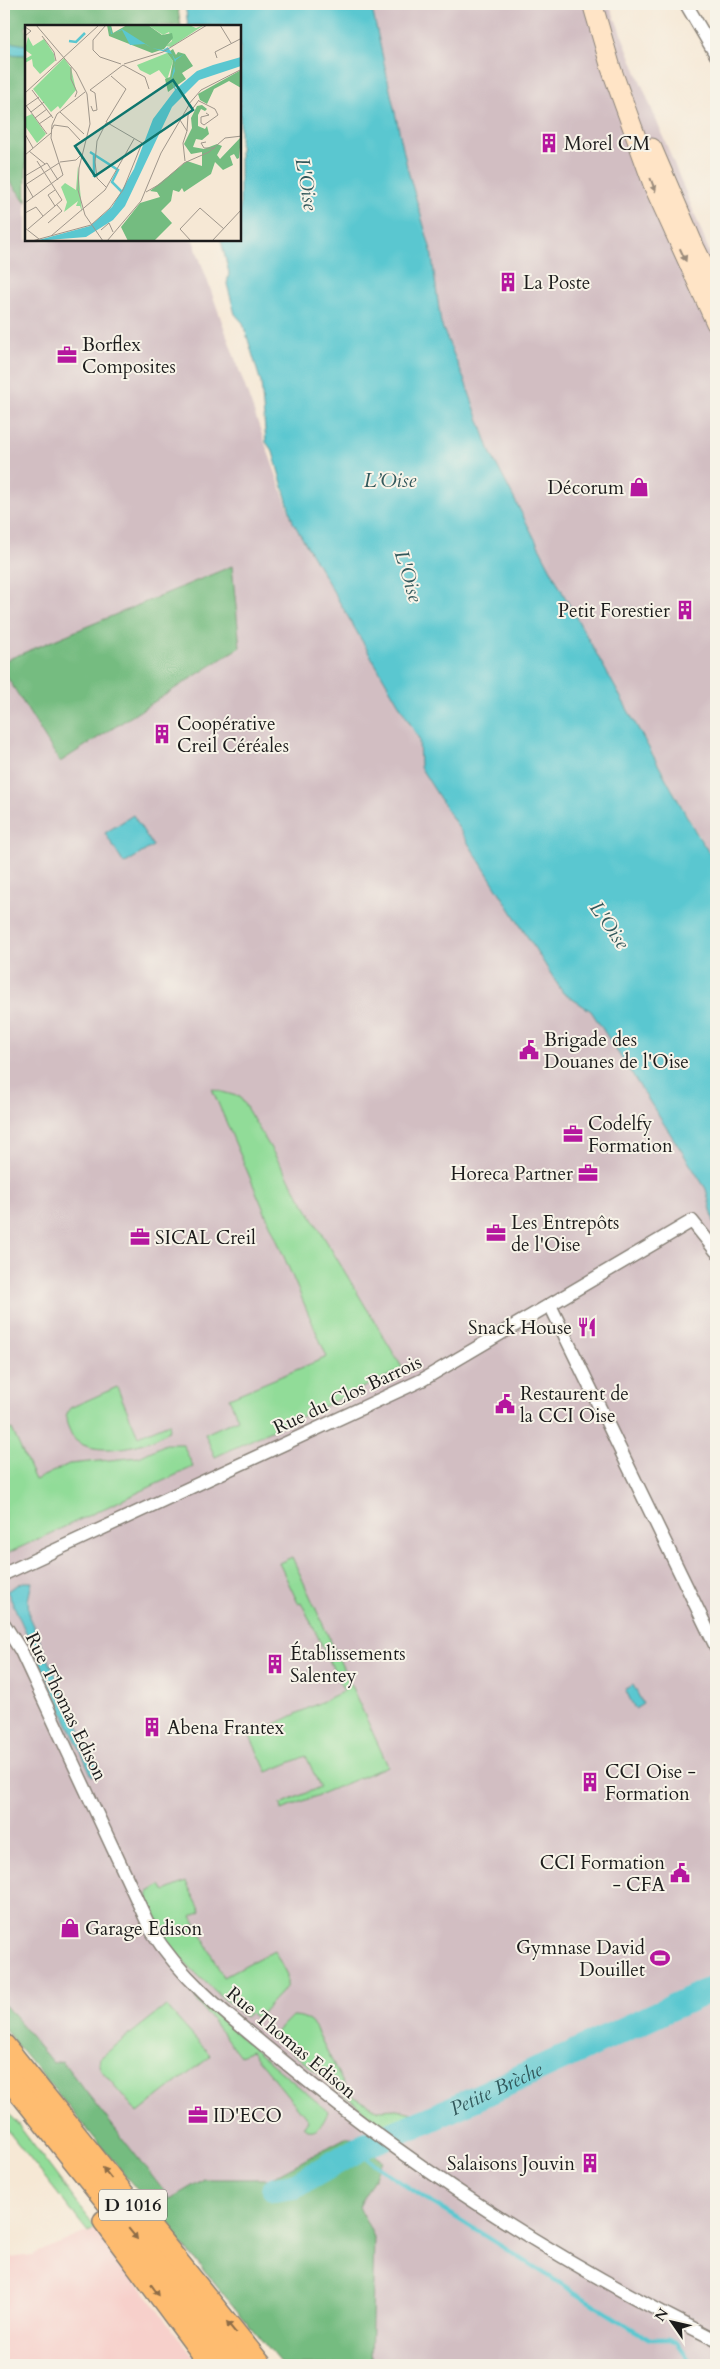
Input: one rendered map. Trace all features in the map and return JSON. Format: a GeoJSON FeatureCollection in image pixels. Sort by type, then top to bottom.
{"type":"FeatureCollection","features":[{"type":"Feature","properties":{"kind":"highway","name":"D 1016"},"geometry":{"type":"LineString","coordinates":[[4,2045],[261,2365]]}},
{"type":"Feature","properties":{"kind":"highway","name":"D 1016"},"geometry":{"type":"LineString","coordinates":[[4,2074],[237,2365]]}},
{"type":"Feature","properties":{"kind":"highway","name":"D 1016"},"geometry":{"type":"LineString","coordinates":[[4,2080],[211,2365]]}},
{"type":"Feature","properties":{"kind":"main road"},"geometry":{"type":"LineString","coordinates":[[592,5],[678,210],[716,290]]}},
{"type":"Feature","properties":{"kind":"main road"},"geometry":{"type":"LineString","coordinates":[[592,5],[611,68],[654,187],[716,323]]}},
{"type":"Feature","properties":{"kind":"street"},"geometry":{"type":"LineString","coordinates":[[686,4],[716,55]]}},
{"type":"Feature","properties":{"kind":"street","name":"Rue du Clos Barrois"},"geometry":{"type":"LineString","coordinates":[[4,1574],[422,1380],[692,1221],[716,1251]]}},
{"type":"Feature","properties":{"kind":"street"},"geometry":{"type":"LineString","coordinates":[[550,1305],[716,1647]]}},
{"type":"Feature","properties":{"kind":"street","name":"Rue Thomas Edison"},"geometry":{"type":"LineString","coordinates":[[4,1624],[21,1651],[151,1930],[166,1954],[191,1981],[236,2022],[371,2130],[496,2217],[563,2258],[716,2340]]}},
{"type":"Feature","properties":{"kind":"shaded area"},"geometry":{"type":"Polygon","coordinates":[[[371,4],[609,4],[692,208],[716,269],[716,863],[566,599],[491,454],[466,384],[440,325],[431,250],[408,171],[371,4]]]}},
{"type":"Feature","properties":{"kind":"shaded area"},"geometry":{"type":"Polygon","coordinates":[[[4,174],[25,201],[25,241],[193,241],[293,522],[419,739],[420,767],[563,993],[591,1011],[706,1189],[716,1231],[716,2365],[282,2365],[153,2212],[161,2205],[4,2013],[4,174]]]}},
{"type":"Feature","properties":{"kind":"shaded area"},"geometry":{"type":"Polygon","coordinates":[[[96,2228],[198,2365],[4,2365],[4,2259],[32,2255],[96,2228]]]}},
{"type":"Feature","properties":{"kind":"green space"},"geometry":{"type":"Polygon","coordinates":[[[4,4],[177,4],[181,25],[25,25],[25,201],[4,174],[4,4]]]}},
{"type":"Feature","properties":{"kind":"green space"},"geometry":{"type":"Polygon","coordinates":[[[232,566],[240,647],[60,762],[4,672],[4,661],[232,566]]]}},
{"type":"Feature","properties":{"kind":"green space"},"geometry":{"type":"Polygon","coordinates":[[[212,1089],[240,1097],[403,1369],[215,1457],[205,1434],[238,1419],[229,1398],[327,1357],[212,1089]]]}},
{"type":"Feature","properties":{"kind":"green space"},"geometry":{"type":"Polygon","coordinates":[[[117,1387],[138,1436],[169,1423],[170,1429],[151,1440],[125,1448],[99,1449],[77,1441],[66,1421],[70,1408],[117,1387]]]}},
{"type":"Feature","properties":{"kind":"green space"},"geometry":{"type":"Polygon","coordinates":[[[12,1429],[35,1480],[69,1464],[139,1457],[166,1444],[183,1444],[193,1467],[4,1555],[4,1432],[12,1429]]]}},
{"type":"Feature","properties":{"kind":"green space"},"geometry":{"type":"Polygon","coordinates":[[[292,1557],[388,1766],[282,1810],[281,1804],[320,1787],[306,1756],[267,1772],[250,1736],[344,1691],[301,1602],[298,1603],[279,1563],[292,1557]]]}},
{"type":"Feature","properties":{"kind":"green space"},"geometry":{"type":"Polygon","coordinates":[[[186,1882],[201,1911],[192,1916],[223,1977],[274,1950],[287,1975],[287,1986],[257,2018],[250,2013],[245,2017],[200,1977],[169,1944],[157,1926],[150,1909],[149,1892],[161,1885],[165,1891],[186,1882]]]}},
{"type":"Feature","properties":{"kind":"green space"},"geometry":{"type":"Polygon","coordinates":[[[191,1993],[328,2111],[325,2120],[319,2127],[307,2130],[303,2127],[308,2120],[251,2051],[240,2056],[191,1993]]]}},
{"type":"Feature","properties":{"kind":"green space"},"geometry":{"type":"Polygon","coordinates":[[[4,2004],[53,2063],[62,2061],[170,2199],[204,2179],[269,2179],[347,2137],[354,2139],[383,2161],[359,2207],[374,2237],[371,2365],[282,2365],[4,2029],[4,2004]]]}},
{"type":"Feature","properties":{"kind":"green space"},"geometry":{"type":"Polygon","coordinates":[[[166,2006],[211,2056],[138,2113],[101,2070],[99,2065],[100,2058],[166,2006]]]}},
{"type":"Feature","properties":{"kind":"green space"},"geometry":{"type":"Polygon","coordinates":[[[292,2016],[305,2018],[315,2027],[348,2093],[377,2110],[397,2109],[416,2114],[385,2128],[272,2036],[292,2016]]]}},
{"type":"Feature","properties":{"kind":"green space"},"geometry":{"type":"Polygon","coordinates":[[[4,2106],[96,2228],[88,2232],[4,2126],[4,2106]]]}},
{"type":"Feature","properties":{"kind":"water","name":"L’Oise"},"geometry":{"type":"Polygon","coordinates":[[[185,4],[371,4],[408,171],[431,250],[441,324],[466,384],[491,454],[566,599],[698,836],[716,863],[716,1231],[706,1189],[591,1011],[563,993],[420,767],[419,739],[293,522],[273,452],[266,442],[261,383],[243,323],[235,314],[227,284],[229,273],[221,241],[241,241],[241,25],[188,25],[185,4]]]}},
{"type":"Feature","properties":{"kind":"water"},"geometry":{"type":"Polygon","coordinates":[[[4,41],[25,45],[25,55],[4,54],[4,41]]]}},
{"type":"Feature","properties":{"kind":"water"},"geometry":{"type":"Polygon","coordinates":[[[133,815],[153,846],[124,864],[105,833],[133,815]]]}},
{"type":"Feature","properties":{"kind":"water"},"geometry":{"type":"Polygon","coordinates":[[[23,1582],[32,1582],[28,1600],[29,1617],[100,1772],[92,1776],[7,1591],[23,1582]]]}},
{"type":"Feature","properties":{"kind":"water"},"geometry":{"type":"Polygon","coordinates":[[[633,1685],[643,1704],[635,1709],[625,1689],[633,1685]]]}},
{"type":"Feature","properties":{"kind":"waterway","name":"Petite Brèche"},"geometry":{"type":"LineString","coordinates":[[275,2189],[294,2186],[366,2145],[428,2120],[716,1987]]}},
{"type":"Feature","properties":{"kind":"waterway"},"geometry":{"type":"LineString","coordinates":[[356,2151],[403,2184],[634,2330],[650,2339],[669,2339],[676,2342],[693,2365]]}},
{"type":"Feature","properties":{"kind":"place","name":"Morel CM"},"geometry":{"type":"Point","coordinates":[549,143]}},
{"type":"Feature","properties":{"kind":"place","name":"La Poste"},"geometry":{"type":"Point","coordinates":[508,282]}},
{"type":"Feature","properties":{"kind":"place","name":"Borflex Composites"},"geometry":{"type":"Point","coordinates":[67,355]}},
{"type":"Feature","properties":{"kind":"place","name":"Décorum"},"geometry":{"type":"Point","coordinates":[639,487]}},
{"type":"Feature","properties":{"kind":"place","name":"Petit Forestier"},"geometry":{"type":"Point","coordinates":[685,610]}},
{"type":"Feature","properties":{"kind":"place","name":"Coopérative Creil Céréales"},"geometry":{"type":"Point","coordinates":[162,734]}},
{"type":"Feature","properties":{"kind":"place","name":"Brigade des Douanes de l'Oise"},"geometry":{"type":"Point","coordinates":[529,1050]}},
{"type":"Feature","properties":{"kind":"place","name":"Codelfy Formation"},"geometry":{"type":"Point","coordinates":[573,1134]}},
{"type":"Feature","properties":{"kind":"place","name":"Horeca Partner"},"geometry":{"type":"Point","coordinates":[588,1173]}},
{"type":"Feature","properties":{"kind":"place","name":"Les Entrepôts de l'Oise"},"geometry":{"type":"Point","coordinates":[496,1233]}},
{"type":"Feature","properties":{"kind":"place","name":"SICAL Creil"},"geometry":{"type":"Point","coordinates":[140,1237]}},
{"type":"Feature","properties":{"kind":"place","name":"Snack House"},"geometry":{"type":"Point","coordinates":[587,1327]}},
{"type":"Feature","properties":{"kind":"place","name":"Restaurent de la CCI Oise"},"geometry":{"type":"Point","coordinates":[505,1404]}},
{"type":"Feature","properties":{"kind":"place","name":"Établissements Salentey"},"geometry":{"type":"Point","coordinates":[275,1664]}},
{"type":"Feature","properties":{"kind":"place","name":"Abena Frantex"},"geometry":{"type":"Point","coordinates":[152,1727]}},
{"type":"Feature","properties":{"kind":"place","name":"CCI Oise - Formation"},"geometry":{"type":"Point","coordinates":[590,1782]}},
{"type":"Feature","properties":{"kind":"place","name":"CCI Formation - CFA"},"geometry":{"type":"Point","coordinates":[680,1873]}},
{"type":"Feature","properties":{"kind":"place","name":"Garage Edison"},"geometry":{"type":"Point","coordinates":[70,1928]}},
{"type":"Feature","properties":{"kind":"place","name":"Gymnase David Douillet"},"geometry":{"type":"Point","coordinates":[660,1958]}},
{"type":"Feature","properties":{"kind":"place","name":"ID'ECO"},"geometry":{"type":"Point","coordinates":[198,2115]}},
{"type":"Feature","properties":{"kind":"place","name":"Salaisons Jouvin"},"geometry":{"type":"Point","coordinates":[590,2163]}},
{"type":"Feature","properties":{"kind":"water label","name":"L'Oise"},"geometry":{"type":"Point","coordinates":[307,184]}},
{"type":"Feature","properties":{"kind":"water label","name":"L'Oise"},"geometry":{"type":"Point","coordinates":[409,576]}},
{"type":"Feature","properties":{"kind":"water label","name":"L'Oise"},"geometry":{"type":"Point","coordinates":[610,925]}}]}
